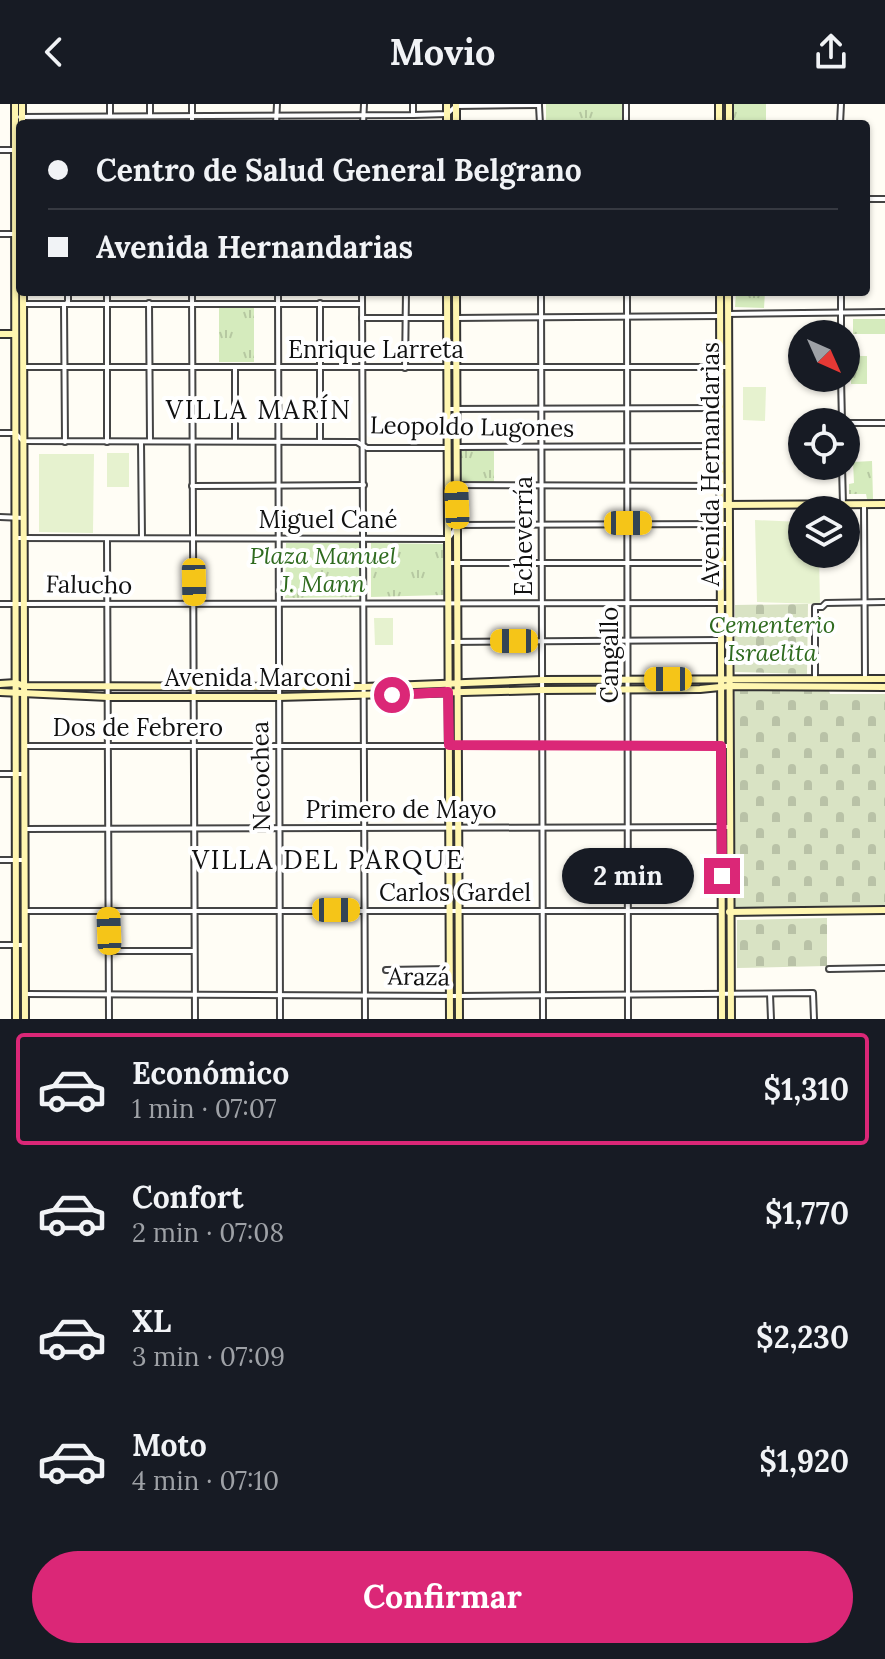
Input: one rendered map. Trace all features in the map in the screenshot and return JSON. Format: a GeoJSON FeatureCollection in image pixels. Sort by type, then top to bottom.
{"type":"FeatureCollection","features":[{"type":"Feature","properties":{"kind":"main road"},"geometry":{"type":"LineString","coordinates":[[15,104],[20,119]]}},
{"type":"Feature","properties":{"kind":"main road"},"geometry":{"type":"LineString","coordinates":[[20,119],[22,104]]}},
{"type":"Feature","properties":{"kind":"main road"},"geometry":{"type":"LineString","coordinates":[[447,104],[447,120]]}},
{"type":"Feature","properties":{"kind":"main road"},"geometry":{"type":"LineString","coordinates":[[18,296],[15,604],[20,685],[24,695],[25,1019]]}},
{"type":"Feature","properties":{"kind":"main road"},"geometry":{"type":"LineString","coordinates":[[16,1019],[15,692],[20,685],[25,538],[23,367],[18,334],[23,296]]}},
{"type":"Feature","properties":{"kind":"main road"},"geometry":{"type":"LineString","coordinates":[[448,296],[452,318]]}},
{"type":"Feature","properties":{"kind":"main road"},"geometry":{"type":"LineString","coordinates":[[455,296],[452,369],[456,409],[458,525],[459,1019]]}},
{"type":"Feature","properties":{"kind":"main road","name":"Avenida Hernandarias"},"geometry":{"type":"LineString","coordinates":[[720,296],[721,640],[727,681],[730,746],[721,911],[722,1019]]}},
{"type":"Feature","properties":{"kind":"main road","name":"Avenida Hernandarias"},"geometry":{"type":"LineString","coordinates":[[728,296],[730,640],[727,681],[721,688],[721,746],[731,912],[731,1019]]}},
{"type":"Feature","properties":{"kind":"main road"},"geometry":{"type":"LineString","coordinates":[[0,334],[18,334]]}},
{"type":"Feature","properties":{"kind":"main road"},"geometry":{"type":"LineString","coordinates":[[450,1019],[447,409],[452,369]]}},
{"type":"Feature","properties":{"kind":"main road"},"geometry":{"type":"LineString","coordinates":[[860,504],[885,504]]}},
{"type":"Feature","properties":{"kind":"main road"},"geometry":{"type":"LineString","coordinates":[[720,505],[788,505]]}},
{"type":"Feature","properties":{"kind":"main road","name":"Avenida Marconi"},"geometry":{"type":"LineString","coordinates":[[0,684],[278,688],[627,679],[885,687]]}},
{"type":"Feature","properties":{"kind":"main road","name":"Avenida Marconi"},"geometry":{"type":"LineString","coordinates":[[727,681],[885,679]]}},
{"type":"Feature","properties":{"kind":"main road","name":"Avenida Marconi"},"geometry":{"type":"LineString","coordinates":[[0,692],[108,697],[278,697],[721,688]]}},
{"type":"Feature","properties":{"kind":"main road","name":"Carlos Gardel"},"geometry":{"type":"LineString","coordinates":[[721,911],[885,910]]}},
{"type":"Feature","properties":{"kind":"street"},"geometry":{"type":"LineString","coordinates":[[110,104],[110,115]]}},
{"type":"Feature","properties":{"kind":"street"},"geometry":{"type":"LineString","coordinates":[[150,104],[150,115]]}},
{"type":"Feature","properties":{"kind":"street"},"geometry":{"type":"LineString","coordinates":[[192,104],[192,120]]}},
{"type":"Feature","properties":{"kind":"street"},"geometry":{"type":"LineString","coordinates":[[276,117],[277,104]]}},
{"type":"Feature","properties":{"kind":"street"},"geometry":{"type":"LineString","coordinates":[[363,120],[364,104]]}},
{"type":"Feature","properties":{"kind":"street"},"geometry":{"type":"LineString","coordinates":[[413,104],[413,115]]}},
{"type":"Feature","properties":{"kind":"street"},"geometry":{"type":"LineString","coordinates":[[20,119],[110,115],[413,115],[447,114],[456,105],[539,105]]}},
{"type":"Feature","properties":{"kind":"street"},"geometry":{"type":"LineString","coordinates":[[65,442],[64,305],[68,302],[68,296]]}},
{"type":"Feature","properties":{"kind":"street"},"geometry":{"type":"LineString","coordinates":[[107,296],[107,442]]}},
{"type":"Feature","properties":{"kind":"street"},"geometry":{"type":"LineString","coordinates":[[192,296],[195,1019]]}},
{"type":"Feature","properties":{"kind":"street","name":"Necochea"},"geometry":{"type":"LineString","coordinates":[[278,296],[280,1019]]}},
{"type":"Feature","properties":{"kind":"street"},"geometry":{"type":"LineString","coordinates":[[362,296],[365,1019]]}},
{"type":"Feature","properties":{"kind":"street"},"geometry":{"type":"LineString","coordinates":[[405,368],[406,296]]}},
{"type":"Feature","properties":{"kind":"street","name":"Echeverría"},"geometry":{"type":"LineString","coordinates":[[541,296],[543,1019]]}},
{"type":"Feature","properties":{"kind":"street","name":"Cangallo"},"geometry":{"type":"LineString","coordinates":[[627,296],[628,1019]]}},
{"type":"Feature","properties":{"kind":"street"},"geometry":{"type":"LineString","coordinates":[[841,296],[841,320]]}},
{"type":"Feature","properties":{"kind":"street"},"geometry":{"type":"LineString","coordinates":[[149,303],[150,442]]}},
{"type":"Feature","properties":{"kind":"street"},"geometry":{"type":"LineString","coordinates":[[320,303],[320,442]]}},
{"type":"Feature","properties":{"kind":"street"},"geometry":{"type":"LineString","coordinates":[[23,304],[362,304]]}},
{"type":"Feature","properties":{"kind":"street"},"geometry":{"type":"LineString","coordinates":[[362,318],[885,312]]}},
{"type":"Feature","properties":{"kind":"street","name":"Enrique Larreta"},"geometry":{"type":"LineString","coordinates":[[23,367],[729,367]]}},
{"type":"Feature","properties":{"kind":"street"},"geometry":{"type":"LineString","coordinates":[[235,368],[235,441]]}},
{"type":"Feature","properties":{"kind":"street"},"geometry":{"type":"LineString","coordinates":[[447,409],[729,408]]}},
{"type":"Feature","properties":{"kind":"street"},"geometry":{"type":"LineString","coordinates":[[860,422],[885,423]]}},
{"type":"Feature","properties":{"kind":"street"},"geometry":{"type":"LineString","coordinates":[[0,433],[15,433],[23,441]]}},
{"type":"Feature","properties":{"kind":"street","name":"Leopoldo Lugones"},"geometry":{"type":"LineString","coordinates":[[23,441],[357,442],[362,447],[448,448],[730,447]]}},
{"type":"Feature","properties":{"kind":"street"},"geometry":{"type":"LineString","coordinates":[[141,442],[142,538]]}},
{"type":"Feature","properties":{"kind":"street"},"geometry":{"type":"LineString","coordinates":[[192,486],[364,485]]}},
{"type":"Feature","properties":{"kind":"street"},"geometry":{"type":"LineString","coordinates":[[448,485],[729,486]]}},
{"type":"Feature","properties":{"kind":"street"},"geometry":{"type":"LineString","coordinates":[[864,504],[865,679]]}},
{"type":"Feature","properties":{"kind":"street"},"geometry":{"type":"LineString","coordinates":[[0,517],[24,518]]}},
{"type":"Feature","properties":{"kind":"street"},"geometry":{"type":"LineString","coordinates":[[448,539],[458,525],[729,524]]}},
{"type":"Feature","properties":{"kind":"street","name":"Miguel Cané"},"geometry":{"type":"LineString","coordinates":[[15,538],[448,539]]}},
{"type":"Feature","properties":{"kind":"street"},"geometry":{"type":"LineString","coordinates":[[107,539],[109,1019]]}},
{"type":"Feature","properties":{"kind":"street"},"geometry":{"type":"LineString","coordinates":[[448,563],[730,563]]}},
{"type":"Feature","properties":{"kind":"street"},"geometry":{"type":"LineString","coordinates":[[815,680],[815,607],[826,603],[885,602]]}},
{"type":"Feature","properties":{"kind":"street","name":"Falucho"},"geometry":{"type":"LineString","coordinates":[[0,604],[730,603]]}},
{"type":"Feature","properties":{"kind":"street"},"geometry":{"type":"LineString","coordinates":[[448,642],[730,640]]}},
{"type":"Feature","properties":{"kind":"street","name":"Dos de Febrero"},"geometry":{"type":"LineString","coordinates":[[25,746],[730,746]]}},
{"type":"Feature","properties":{"kind":"street"},"geometry":{"type":"LineString","coordinates":[[0,774],[24,774]]}},
{"type":"Feature","properties":{"kind":"street","name":"Primero de Mayo"},"geometry":{"type":"LineString","coordinates":[[25,829],[726,827]]}},
{"type":"Feature","properties":{"kind":"street"},"geometry":{"type":"LineString","coordinates":[[0,860],[25,860]]}},
{"type":"Feature","properties":{"kind":"street","name":"Carlos Gardel"},"geometry":{"type":"LineString","coordinates":[[25,911],[721,911]]}},
{"type":"Feature","properties":{"kind":"street"},"geometry":{"type":"LineString","coordinates":[[0,945],[25,945]]}},
{"type":"Feature","properties":{"kind":"street"},"geometry":{"type":"LineString","coordinates":[[110,951],[194,951]]}},
{"type":"Feature","properties":{"kind":"street"},"geometry":{"type":"LineString","coordinates":[[829,969],[885,968]]}},
{"type":"Feature","properties":{"kind":"street"},"geometry":{"type":"LineString","coordinates":[[386,970],[450,969]]}},
{"type":"Feature","properties":{"kind":"street","name":"Arazá"},"geometry":{"type":"LineString","coordinates":[[25,994],[459,996],[813,993],[814,1019]]}},
{"type":"Feature","properties":{"kind":"street"},"geometry":{"type":"LineString","coordinates":[[770,994],[771,1019]]}},
{"type":"Feature","properties":{"kind":"green space"},"geometry":{"type":"Polygon","coordinates":[[[546,104],[623,104],[624,120],[546,120],[546,104]]]}},
{"type":"Feature","properties":{"kind":"green space"},"geometry":{"type":"Polygon","coordinates":[[[732,104],[766,104],[766,120],[732,120],[732,104]]]}},
{"type":"Feature","properties":{"kind":"green space"},"geometry":{"type":"Polygon","coordinates":[[[736,296],[765,296],[764,308],[735,307],[736,296]]]}},
{"type":"Feature","properties":{"kind":"green space"},"geometry":{"type":"Polygon","coordinates":[[[219,307],[254,307],[254,362],[219,362],[219,307]]]}},
{"type":"Feature","properties":{"kind":"green space"},"geometry":{"type":"Polygon","coordinates":[[[885,319],[885,334],[860,334],[860,320],[853,320],[885,319]]]}},
{"type":"Feature","properties":{"kind":"green space"},"geometry":{"type":"Polygon","coordinates":[[[860,356],[867,356],[867,384],[860,384],[860,356]]]}},
{"type":"Feature","properties":{"kind":"green space"},"geometry":{"type":"Polygon","coordinates":[[[743,387],[766,387],[765,421],[743,420],[743,387]]]}},
{"type":"Feature","properties":{"kind":"green space"},"geometry":{"type":"Polygon","coordinates":[[[459,450],[494,451],[494,483],[459,483],[459,450]]]}},
{"type":"Feature","properties":{"kind":"green space"},"geometry":{"type":"Polygon","coordinates":[[[107,453],[129,453],[129,487],[107,487],[107,453]]]}},
{"type":"Feature","properties":{"kind":"green space"},"geometry":{"type":"Polygon","coordinates":[[[39,454],[94,454],[93,533],[39,532],[39,454]]]}},
{"type":"Feature","properties":{"kind":"green space"},"geometry":{"type":"Polygon","coordinates":[[[872,461],[873,499],[867,499],[866,494],[849,494],[849,484],[860,480],[860,462],[872,461]]]}},
{"type":"Feature","properties":{"kind":"green space"},"geometry":{"type":"Polygon","coordinates":[[[755,520],[788,521],[788,568],[819,568],[820,604],[757,602],[755,520]]]}},
{"type":"Feature","properties":{"kind":"green space","name":"Plaza Manuel J. Mann"},"geometry":{"type":"Polygon","coordinates":[[[286,543],[362,543],[361,597],[285,598],[286,543]]]}},
{"type":"Feature","properties":{"kind":"green space"},"geometry":{"type":"Polygon","coordinates":[[[371,543],[443,544],[444,595],[371,597],[371,543]]]}},
{"type":"Feature","properties":{"kind":"green space","name":"Cementerio Israelita"},"geometry":{"type":"Polygon","coordinates":[[[808,604],[807,674],[735,672],[735,605],[808,604]]]}},
{"type":"Feature","properties":{"kind":"green space"},"geometry":{"type":"Polygon","coordinates":[[[374,618],[393,618],[393,645],[375,645],[374,618]]]}},
{"type":"Feature","properties":{"kind":"green space"},"geometry":{"type":"Polygon","coordinates":[[[735,691],[885,694],[885,905],[735,908],[735,691]]]}},
{"type":"Feature","properties":{"kind":"green space"},"geometry":{"type":"Polygon","coordinates":[[[827,918],[827,966],[737,968],[737,920],[827,918]]]}},
{"type":"Feature","properties":{"kind":"district","name":"VILLA MARÍN"},"geometry":{"type":"Point","coordinates":[259,410]}},
{"type":"Feature","properties":{"kind":"district","name":"VILLA DEL PARQUE"},"geometry":{"type":"Point","coordinates":[328,860]}},
{"type":"Feature","properties":{"kind":"route"},"geometry":{"type":"LineString","coordinates":[[392,695],[448,692],[449,745],[721,746],[722,876]]}}]}
